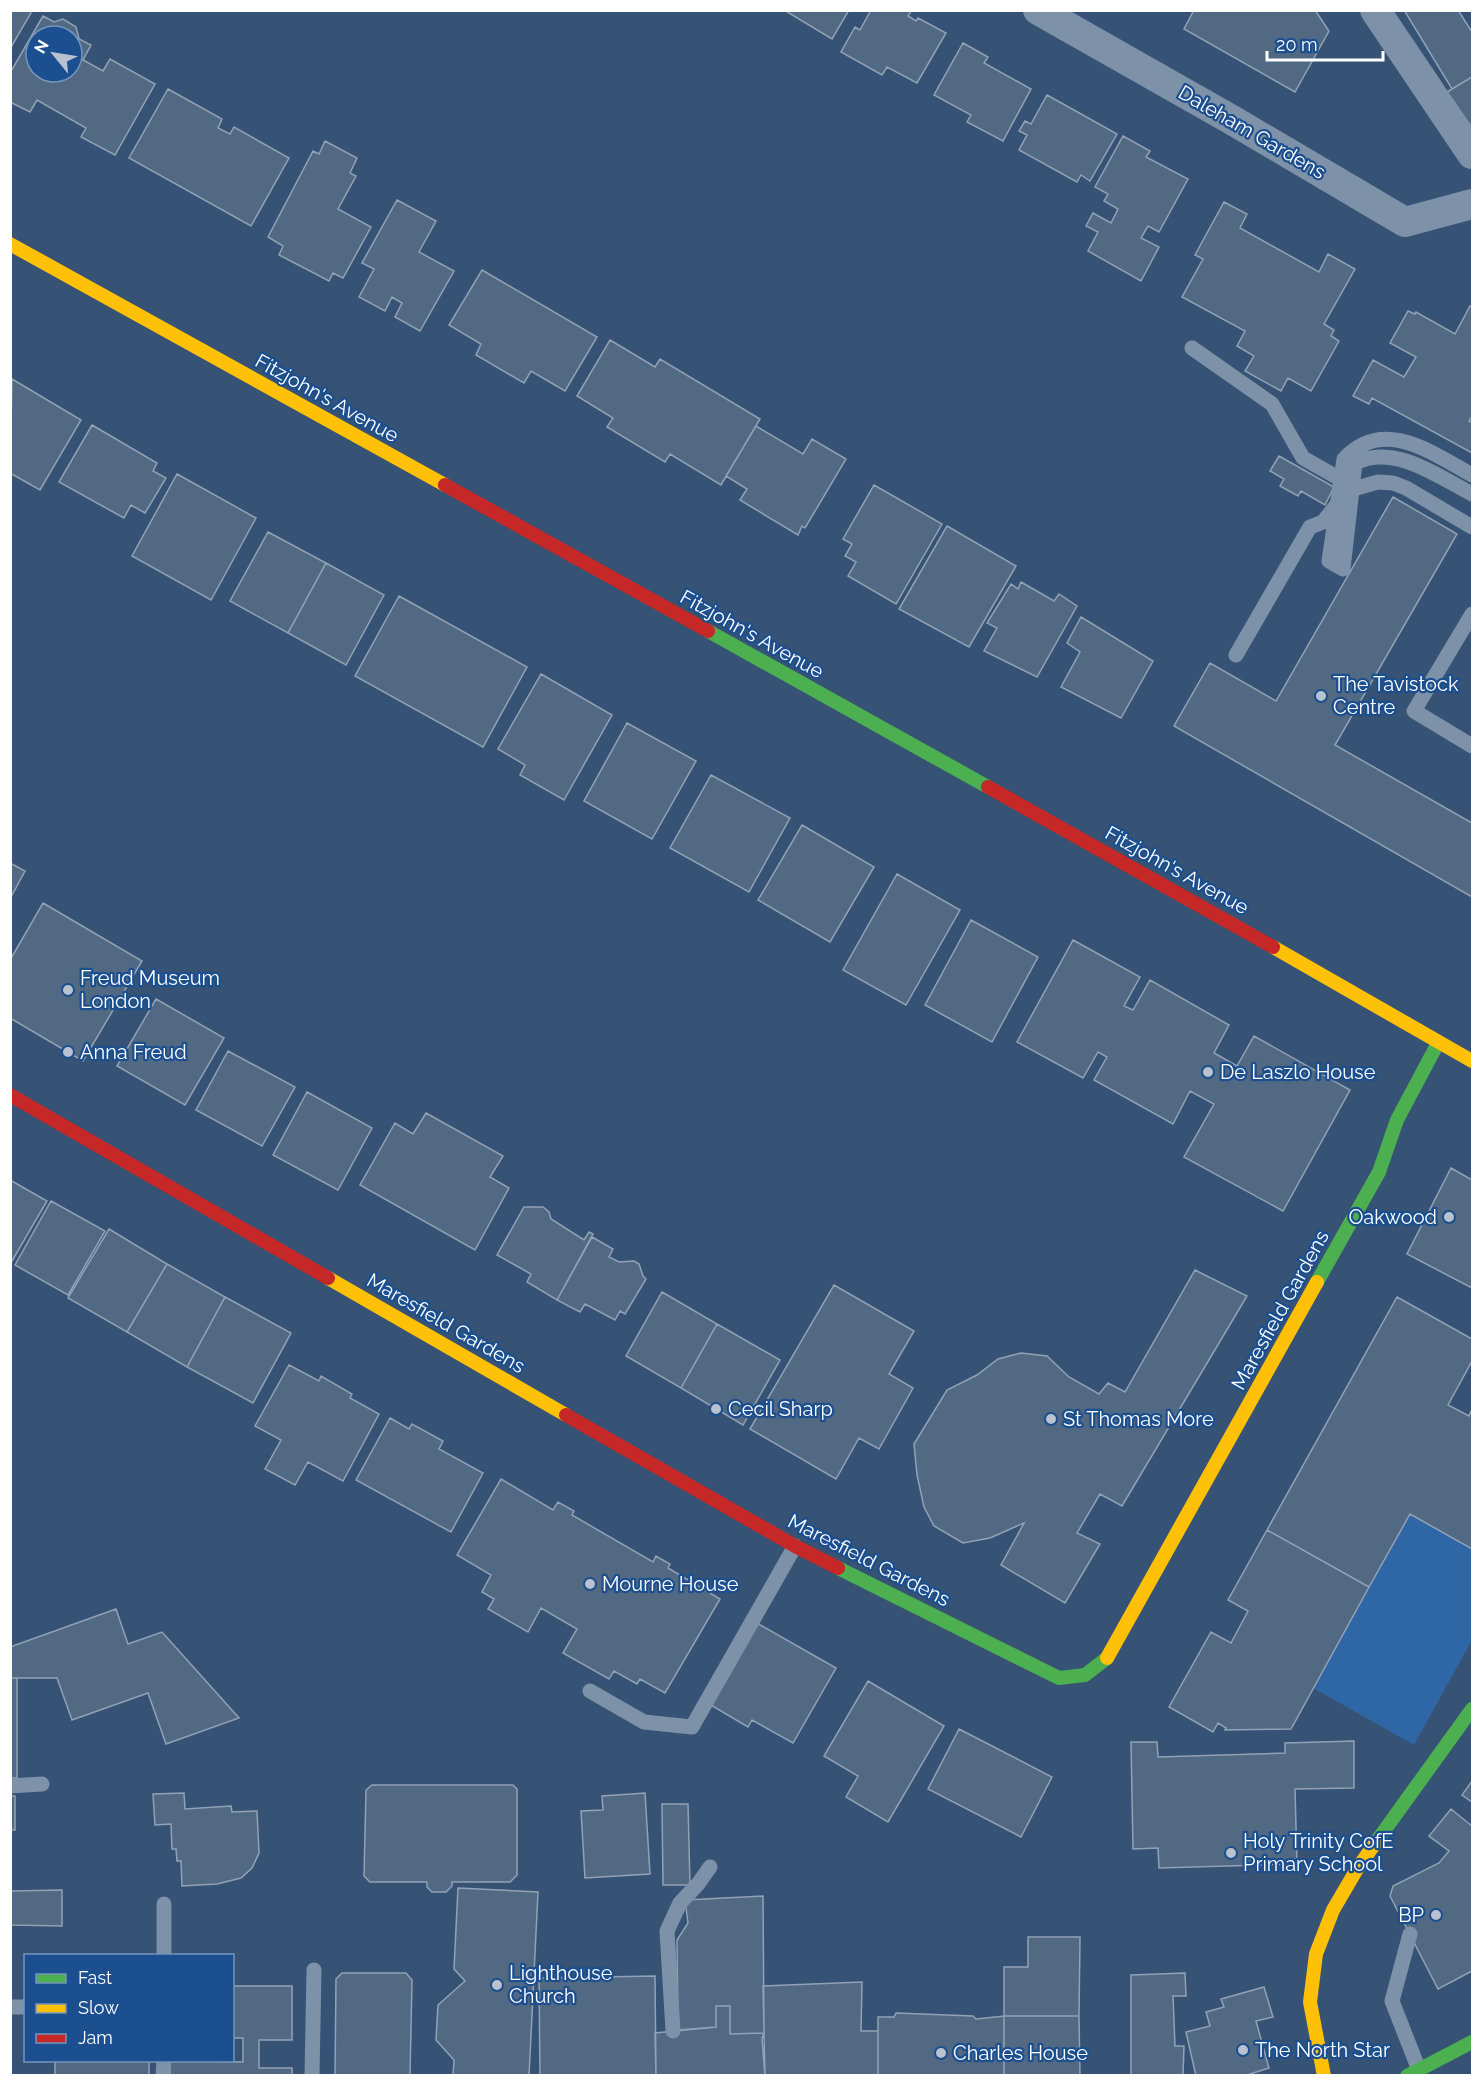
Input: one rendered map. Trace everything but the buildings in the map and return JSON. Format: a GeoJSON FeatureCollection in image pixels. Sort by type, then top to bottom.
{"type":"FeatureCollection","features":[{"type":"Feature","properties":{"kind":"main road","name":"Fitzjohn's Avenue"},"geometry":{"type":"LineString","coordinates":[[10,244],[1189,898],[1438,1043],[1473,1061]]}},
{"type":"Feature","properties":{"kind":"main road","name":"Maresfield Gardens"},"geometry":{"type":"LineString","coordinates":[[10,1095],[795,1546],[1059,1678],[1085,1675],[1105,1661],[1379,1172],[1397,1120],[1438,1043]]}},
{"type":"Feature","properties":{"kind":"main road"},"geometry":{"type":"LineString","coordinates":[[1324,2076],[1310,2002],[1316,1954],[1333,1910],[1357,1869],[1422,1776],[1473,1709]]}},
{"type":"Feature","properties":{"kind":"main road"},"geometry":{"type":"LineString","coordinates":[[1413,2073],[1473,2042]]}},
{"type":"Feature","properties":{"kind":"street","name":"Daleham Gardens"},"geometry":{"type":"LineString","coordinates":[[1038,10],[1405,222],[1473,204]]}},
{"type":"Feature","properties":{"kind":"street"},"geometry":{"type":"LineString","coordinates":[[1375,10],[1473,154]]}},
{"type":"Feature","properties":{"kind":"lane"},"geometry":{"type":"LineString","coordinates":[[1192,348],[1272,404],[1303,458],[1357,488]]}},
{"type":"Feature","properties":{"kind":"lane"},"geometry":{"type":"LineString","coordinates":[[1350,461],[1343,569],[1329,561],[1350,461],[1353,450],[1364,442],[1394,439],[1417,444],[1473,475]]}},
{"type":"Feature","properties":{"kind":"lane"},"geometry":{"type":"LineString","coordinates":[[1350,461],[1378,457],[1394,458],[1420,466],[1473,494]]}},
{"type":"Feature","properties":{"kind":"lane"},"geometry":{"type":"LineString","coordinates":[[1236,655],[1310,527],[1323,522],[1346,493],[1378,482],[1393,483],[1473,526]]}},
{"type":"Feature","properties":{"kind":"lane"},"geometry":{"type":"LineString","coordinates":[[1473,614],[1414,711],[1473,746]]}},
{"type":"Feature","properties":{"kind":"lane"},"geometry":{"type":"LineString","coordinates":[[590,1691],[644,1722],[692,1727],[795,1546]]}},
{"type":"Feature","properties":{"kind":"lane"},"geometry":{"type":"LineString","coordinates":[[10,1786],[42,1784]]}},
{"type":"Feature","properties":{"kind":"lane"},"geometry":{"type":"LineString","coordinates":[[673,2031],[668,1931],[680,1904],[710,1867]]}},
{"type":"Feature","properties":{"kind":"lane"},"geometry":{"type":"LineString","coordinates":[[164,1904],[164,1954]]}},
{"type":"Feature","properties":{"kind":"lane"},"geometry":{"type":"LineString","coordinates":[[1410,1934],[1392,2001],[1413,2073]]}},
{"type":"Feature","properties":{"kind":"lane"},"geometry":{"type":"LineString","coordinates":[[312,2076],[314,1970]]}},
{"type":"Feature","properties":{"kind":"shaded area"},"geometry":{"type":"Polygon","coordinates":[[[1410,1514],[1472,1549],[1472,1640],[1414,1745],[1313,1688],[1410,1514]]]}},
{"type":"Feature","properties":{"kind":"traffic: fast"},"geometry":{"type":"LineString","coordinates":[[708,631],[988,787]]}},
{"type":"Feature","properties":{"kind":"traffic: fast"},"geometry":{"type":"LineString","coordinates":[[1317,1282],[1379,1172],[1397,1120],[1438,1043]]}},
{"type":"Feature","properties":{"kind":"traffic: fast"},"geometry":{"type":"LineString","coordinates":[[838,1568],[1059,1678],[1085,1675],[1107,1658]]}},
{"type":"Feature","properties":{"kind":"traffic: fast"},"geometry":{"type":"LineString","coordinates":[[1376,1842],[1472,1709]]}},
{"type":"Feature","properties":{"kind":"traffic: fast"},"geometry":{"type":"LineString","coordinates":[[1407,2076],[1472,2042]]}},
{"type":"Feature","properties":{"kind":"traffic: slow"},"geometry":{"type":"LineString","coordinates":[[10,244],[445,485]]}},
{"type":"Feature","properties":{"kind":"traffic: slow"},"geometry":{"type":"LineString","coordinates":[[1273,947],[1472,1061]]}},
{"type":"Feature","properties":{"kind":"traffic: slow"},"geometry":{"type":"LineString","coordinates":[[328,1278],[566,1415]]}},
{"type":"Feature","properties":{"kind":"traffic: slow"},"geometry":{"type":"LineString","coordinates":[[1107,1658],[1317,1282]]}},
{"type":"Feature","properties":{"kind":"traffic: slow"},"geometry":{"type":"LineString","coordinates":[[1324,2076],[1310,2002],[1316,1954],[1333,1910],[1376,1842]]}},
{"type":"Feature","properties":{"kind":"traffic: jam"},"geometry":{"type":"LineString","coordinates":[[445,485],[708,631]]}},
{"type":"Feature","properties":{"kind":"traffic: jam"},"geometry":{"type":"LineString","coordinates":[[988,787],[1273,947]]}},
{"type":"Feature","properties":{"kind":"traffic: jam"},"geometry":{"type":"LineString","coordinates":[[10,1095],[328,1278]]}},
{"type":"Feature","properties":{"kind":"traffic: jam"},"geometry":{"type":"LineString","coordinates":[[566,1415],[795,1546],[838,1568]]}},
{"type":"Feature","properties":{"kind":"place","name":"The Tavistock Centre"},"geometry":{"type":"Point","coordinates":[1321,696]}},
{"type":"Feature","properties":{"kind":"place","name":"Freud Museum London"},"geometry":{"type":"Point","coordinates":[68,990]}},
{"type":"Feature","properties":{"kind":"place","name":"Anna Freud"},"geometry":{"type":"Point","coordinates":[68,1052]}},
{"type":"Feature","properties":{"kind":"place","name":"De Laszlo House"},"geometry":{"type":"Point","coordinates":[1208,1072]}},
{"type":"Feature","properties":{"kind":"place","name":"Oakwood"},"geometry":{"type":"Point","coordinates":[1449,1217]}},
{"type":"Feature","properties":{"kind":"place","name":"Cecil Sharp"},"geometry":{"type":"Point","coordinates":[716,1409]}},
{"type":"Feature","properties":{"kind":"place","name":"St Thomas More"},"geometry":{"type":"Point","coordinates":[1051,1419]}},
{"type":"Feature","properties":{"kind":"place","name":"Mourne House"},"geometry":{"type":"Point","coordinates":[590,1584]}},
{"type":"Feature","properties":{"kind":"place","name":"Holy Trinity CofE Primary School"},"geometry":{"type":"Point","coordinates":[1231,1853]}},
{"type":"Feature","properties":{"kind":"place","name":"BP"},"geometry":{"type":"Point","coordinates":[1436,1915]}},
{"type":"Feature","properties":{"kind":"place","name":"Lighthouse Church"},"geometry":{"type":"Point","coordinates":[497,1985]}},
{"type":"Feature","properties":{"kind":"place","name":"The North Star"},"geometry":{"type":"Point","coordinates":[1243,2050]}},
{"type":"Feature","properties":{"kind":"place","name":"Charles House"},"geometry":{"type":"Point","coordinates":[941,2053]}}]}
